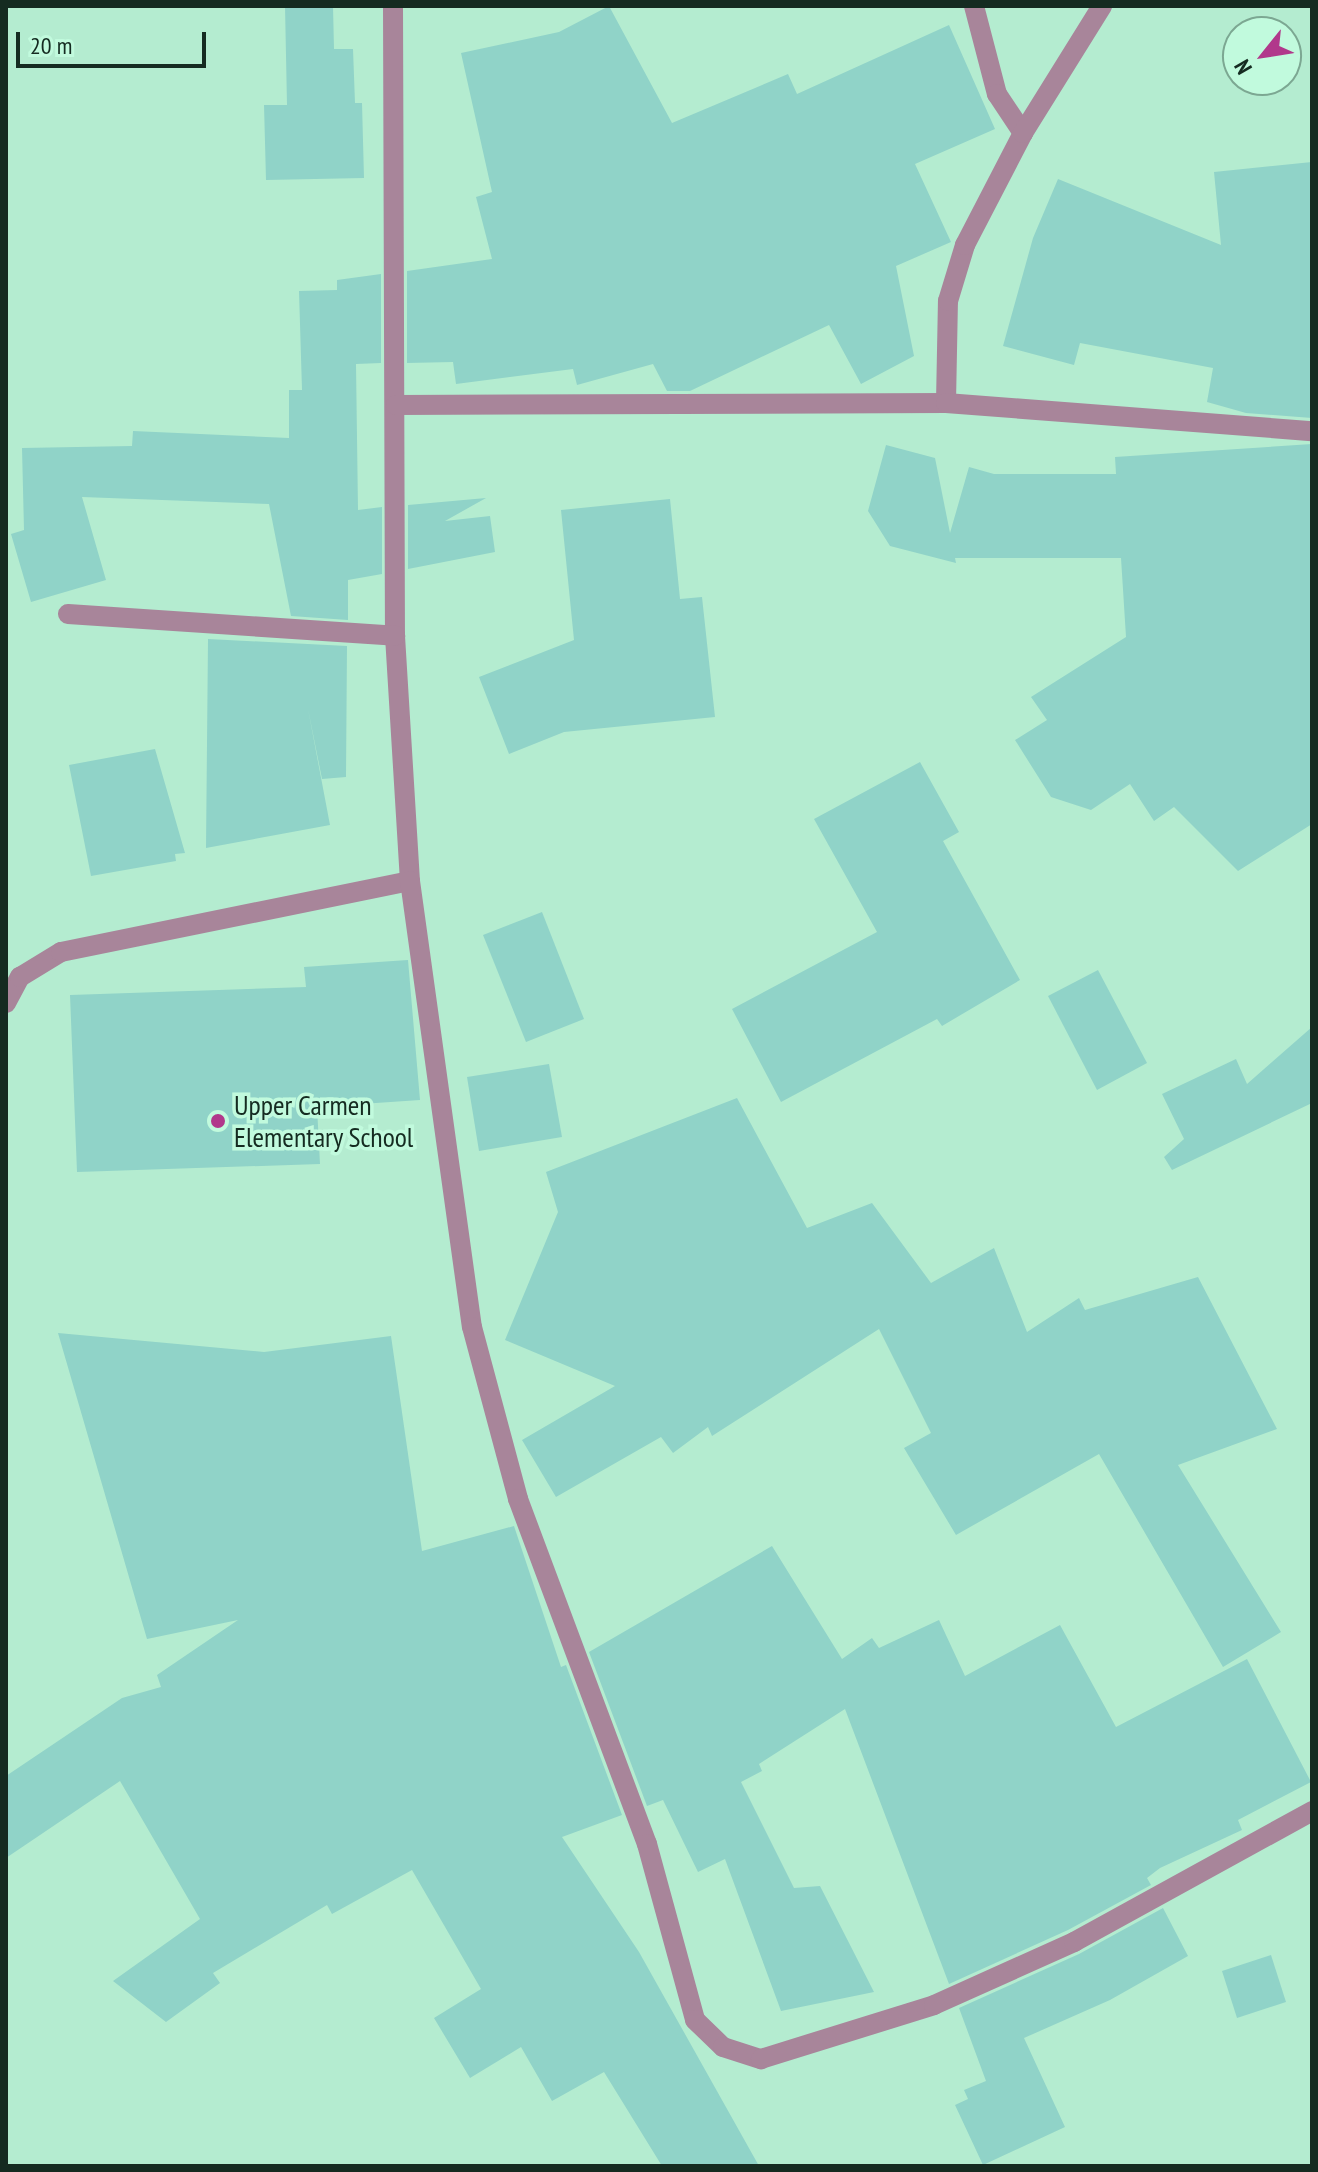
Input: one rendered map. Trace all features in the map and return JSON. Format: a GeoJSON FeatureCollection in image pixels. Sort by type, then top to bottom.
{"type":"FeatureCollection","features":[{"type":"Feature","properties":{"kind":"street"},"geometry":{"type":"LineString","coordinates":[[393,6],[395,636],[410,881],[472,1327],[518,1499],[647,1844],[695,2020],[723,2047],[761,2059],[934,2005],[1074,1942],[1312,1811]]}},
{"type":"Feature","properties":{"kind":"street"},"geometry":{"type":"LineString","coordinates":[[974,6],[997,94],[1023,133]]}},
{"type":"Feature","properties":{"kind":"street"},"geometry":{"type":"LineString","coordinates":[[946,403],[948,301],[965,245],[1023,133],[1102,6]]}},
{"type":"Feature","properties":{"kind":"street"},"geometry":{"type":"LineString","coordinates":[[396,405],[946,403],[1312,431]]}},
{"type":"Feature","properties":{"kind":"street"},"geometry":{"type":"LineString","coordinates":[[68,614],[395,636]]}},
{"type":"Feature","properties":{"kind":"street"},"geometry":{"type":"LineString","coordinates":[[6,1003],[20,977],[61,952],[410,881]]}},
{"type":"Feature","properties":{"kind":"building"},"geometry":{"type":"Polygon","coordinates":[[[285,6],[333,6],[334,49],[353,49],[355,103],[362,103],[364,178],[266,180],[264,105],[287,105],[285,6]]]}},
{"type":"Feature","properties":{"kind":"building"},"geometry":{"type":"Polygon","coordinates":[[[609,6],[672,123],[788,74],[797,94],[949,25],[995,129],[915,164],[951,242],[896,266],[914,356],[861,384],[829,325],[690,391],[667,391],[653,364],[577,385],[573,369],[456,384],[453,362],[407,363],[407,271],[492,259],[476,197],[492,192],[461,53],[559,32],[609,6]]]}},
{"type":"Feature","properties":{"kind":"building"},"geometry":{"type":"Polygon","coordinates":[[[1312,162],[1312,418],[1246,413],[1207,402],[1213,368],[1080,343],[1074,365],[1003,346],[1033,238],[1058,179],[1221,245],[1214,172],[1312,162]]]}},
{"type":"Feature","properties":{"kind":"building"},"geometry":{"type":"Polygon","coordinates":[[[381,274],[381,363],[356,364],[358,510],[382,507],[382,574],[348,580],[348,620],[291,616],[269,504],[82,497],[106,580],[31,602],[11,534],[24,530],[22,448],[132,446],[133,431],[289,438],[289,390],[302,390],[299,291],[337,290],[337,280],[381,274]]]}},
{"type":"Feature","properties":{"kind":"building"},"geometry":{"type":"Polygon","coordinates":[[[1312,444],[1312,824],[1238,871],[1174,807],[1154,821],[1130,784],[1091,810],[1051,797],[1015,740],[1047,720],[1031,697],[1126,637],[1121,558],[955,558],[956,563],[890,546],[868,511],[886,445],[935,458],[950,533],[969,467],[994,474],[1116,474],[1115,457],[1312,444]]]}},
{"type":"Feature","properties":{"kind":"building"},"geometry":{"type":"Polygon","coordinates":[[[486,498],[445,521],[490,516],[495,552],[408,569],[408,505],[486,498]]]}},
{"type":"Feature","properties":{"kind":"building"},"geometry":{"type":"Polygon","coordinates":[[[670,499],[680,599],[702,597],[715,717],[564,732],[509,754],[479,677],[574,640],[561,510],[670,499]]]}},
{"type":"Feature","properties":{"kind":"building"},"geometry":{"type":"Polygon","coordinates":[[[208,639],[347,646],[346,777],[322,779],[308,709],[330,825],[206,848],[208,639]]]}},
{"type":"Feature","properties":{"kind":"building"},"geometry":{"type":"Polygon","coordinates":[[[155,749],[185,853],[175,854],[176,861],[91,876],[69,765],[155,749]]]}},
{"type":"Feature","properties":{"kind":"building"},"geometry":{"type":"Polygon","coordinates":[[[920,762],[959,832],[943,841],[1020,980],[942,1026],[937,1019],[781,1102],[732,1009],[877,932],[814,819],[920,762]]]}},
{"type":"Feature","properties":{"kind":"building"},"geometry":{"type":"Polygon","coordinates":[[[542,912],[584,1019],[526,1042],[483,935],[542,912]]]}},
{"type":"Feature","properties":{"kind":"building"},"geometry":{"type":"Polygon","coordinates":[[[408,960],[420,1100],[317,1107],[320,1164],[77,1172],[70,995],[306,987],[304,967],[408,960]]]}},
{"type":"Feature","properties":{"kind":"building"},"geometry":{"type":"Polygon","coordinates":[[[1098,970],[1147,1063],[1097,1090],[1048,996],[1098,970]]]}},
{"type":"Feature","properties":{"kind":"building"},"geometry":{"type":"Polygon","coordinates":[[[1312,1027],[1312,1103],[1172,1170],[1164,1157],[1184,1139],[1162,1094],[1236,1059],[1247,1084],[1312,1027]]]}},
{"type":"Feature","properties":{"kind":"building"},"geometry":{"type":"Polygon","coordinates":[[[549,1064],[562,1137],[479,1151],[467,1077],[549,1064]]]}},
{"type":"Feature","properties":{"kind":"building"},"geometry":{"type":"Polygon","coordinates":[[[737,1098],[807,1228],[872,1203],[931,1283],[994,1248],[1027,1332],[1079,1298],[1085,1310],[1198,1277],[1277,1429],[1178,1465],[1281,1632],[1223,1667],[1099,1454],[956,1535],[904,1448],[931,1433],[879,1329],[712,1436],[708,1427],[673,1453],[661,1437],[556,1497],[522,1440],[615,1386],[505,1340],[558,1212],[546,1172],[737,1098]]]}},
{"type":"Feature","properties":{"kind":"building"},"geometry":{"type":"Polygon","coordinates":[[[58,1333],[264,1352],[391,1336],[422,1551],[514,1526],[561,1667],[566,1665],[622,1815],[562,1837],[639,1952],[759,2166],[662,2166],[604,2072],[552,2101],[521,2047],[470,2078],[434,2018],[481,1989],[412,1870],[332,1914],[327,1905],[213,1973],[220,1983],[166,2022],[113,1981],[200,1919],[120,1781],[6,1858],[6,1776],[122,1698],[161,1687],[157,1675],[238,1620],[147,1639],[58,1333]]]}},
{"type":"Feature","properties":{"kind":"building"},"geometry":{"type":"Polygon","coordinates":[[[772,1546],[842,1659],[872,1638],[879,1648],[939,1620],[965,1676],[1060,1625],[1116,1727],[1247,1659],[1311,1782],[1238,1820],[1242,1830],[1160,1868],[1147,1878],[1151,1885],[1068,1930],[949,1984],[845,1709],[759,1764],[762,1771],[741,1782],[794,1888],[820,1886],[874,1992],[781,2011],[725,1859],[698,1872],[663,1800],[647,1806],[589,1652],[772,1546]]]}},
{"type":"Feature","properties":{"kind":"building"},"geometry":{"type":"Polygon","coordinates":[[[1163,1908],[1188,1956],[1110,2000],[1024,2038],[1065,2127],[983,2165],[955,2105],[968,2099],[964,2090],[986,2081],[959,2008],[1079,1954],[1163,1908]]]}},
{"type":"Feature","properties":{"kind":"building"},"geometry":{"type":"Polygon","coordinates":[[[1271,1955],[1286,2002],[1237,2018],[1222,1971],[1271,1955]]]}},
{"type":"Feature","properties":{"kind":"place","name":"Upper Carmen Elementary School"},"geometry":{"type":"Point","coordinates":[218,1121]}}]}
